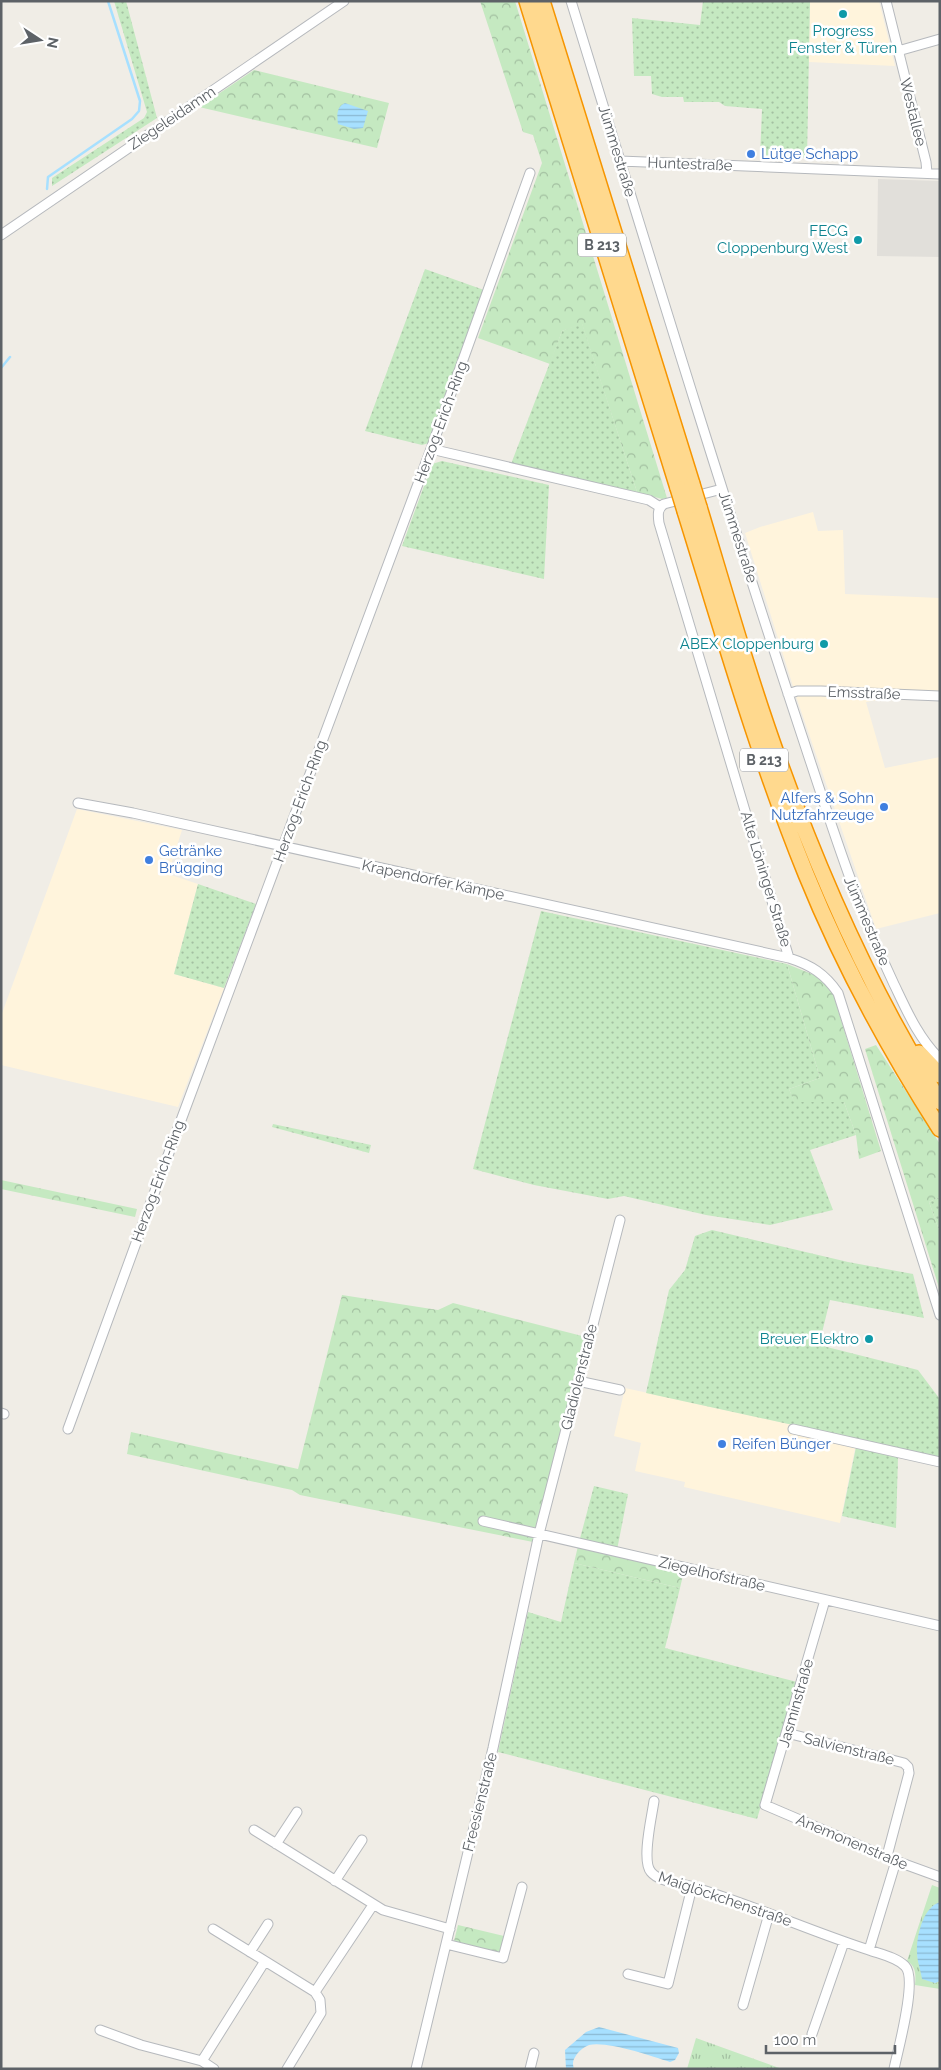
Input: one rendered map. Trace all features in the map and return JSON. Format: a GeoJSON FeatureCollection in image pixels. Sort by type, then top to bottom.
{"type":"FeatureCollection","features":[{"type":"Feature","properties":{"kind":"highway","name":"B 213"},"geometry":{"type":"LineString","coordinates":[[527,1],[685,486]]}},
{"type":"Feature","properties":{"kind":"highway","name":"B 213"},"geometry":{"type":"LineString","coordinates":[[542,1],[692,509],[745,704],[775,793],[806,875],[839,948],[880,1028],[940,1129]]}},
{"type":"Feature","properties":{"kind":"highway","name":"B 213"},"geometry":{"type":"LineString","coordinates":[[692,509],[780,764],[808,838],[858,951],[895,1025],[940,1102]]}},
{"type":"Feature","properties":{"kind":"highway","name":"B 213"},"geometry":{"type":"LineString","coordinates":[[858,951],[866,957],[900,1023],[921,1056],[940,1075]]}},
{"type":"Feature","properties":{"kind":"street","name":"Ziegeleidamm"},"geometry":{"type":"LineString","coordinates":[[1,235],[344,1]]}},
{"type":"Feature","properties":{"kind":"street","name":"Jümmestraße"},"geometry":{"type":"LineString","coordinates":[[571,1],[722,489],[846,870],[882,958],[910,1017],[927,1044],[940,1059]]}},
{"type":"Feature","properties":{"kind":"street","name":"Westallee"},"geometry":{"type":"LineString","coordinates":[[886,1],[926,162],[927,173]]}},
{"type":"Feature","properties":{"kind":"street"},"geometry":{"type":"LineString","coordinates":[[898,51],[940,40]]}},
{"type":"Feature","properties":{"kind":"street","name":"Huntestraße"},"geometry":{"type":"LineString","coordinates":[[620,162],[940,174]]}},
{"type":"Feature","properties":{"kind":"street","name":"Herzog-Erich-Ring"},"geometry":{"type":"LineString","coordinates":[[68,1430],[174,1139],[432,449],[530,172]]}},
{"type":"Feature","properties":{"kind":"street"},"geometry":{"type":"LineString","coordinates":[[432,449],[649,500],[660,508],[664,504],[722,489]]}},
{"type":"Feature","properties":{"kind":"street","name":"Alte Löninger Straße"},"geometry":{"type":"LineString","coordinates":[[660,508],[658,514],[659,523],[789,958],[818,970],[829,980],[838,993],[940,1315]]}},
{"type":"Feature","properties":{"kind":"street","name":"Emsstraße"},"geometry":{"type":"LineString","coordinates":[[788,694],[797,691],[821,691],[940,696]]}},
{"type":"Feature","properties":{"kind":"street","name":"Krapendorfer Kämpe"},"geometry":{"type":"LineString","coordinates":[[78,803],[133,813],[789,958]]}},
{"type":"Feature","properties":{"kind":"street","name":"Gladiolenstraße"},"geometry":{"type":"LineString","coordinates":[[539,1534],[620,1220]]}},
{"type":"Feature","properties":{"kind":"street"},"geometry":{"type":"LineString","coordinates":[[578,1381],[620,1390]]}},
{"type":"Feature","properties":{"kind":"street"},"geometry":{"type":"LineString","coordinates":[[793,1429],[940,1462]]}},
{"type":"Feature","properties":{"kind":"street","name":"Ziegelhofstraße"},"geometry":{"type":"LineString","coordinates":[[483,1521],[940,1626]]}},
{"type":"Feature","properties":{"kind":"street","name":"Freesienstraße"},"geometry":{"type":"LineString","coordinates":[[416,2068],[493,1748],[539,1534]]}},
{"type":"Feature","properties":{"kind":"street","name":"Jasminstraße"},"geometry":{"type":"LineString","coordinates":[[765,1805],[825,1600]]}},
{"type":"Feature","properties":{"kind":"street","name":"Salvienstraße"},"geometry":{"type":"LineString","coordinates":[[787,1733],[904,1763],[908,1766],[909,1773],[887,1856]]}},
{"type":"Feature","properties":{"kind":"street","name":"Maiglöckchenstraße"},"geometry":{"type":"LineString","coordinates":[[654,1801],[647,1848],[647,1866],[651,1873],[904,1964],[909,1971],[910,1981],[907,2006],[894,2069]]}},
{"type":"Feature","properties":{"kind":"street","name":"Anemonenstraße"},"geometry":{"type":"LineString","coordinates":[[765,1805],[940,1878]]}},
{"type":"Feature","properties":{"kind":"street"},"geometry":{"type":"LineString","coordinates":[[276,1844],[297,1812]]}},
{"type":"Feature","properties":{"kind":"street"},"geometry":{"type":"LineString","coordinates":[[254,1830],[373,1905],[383,1910],[450,1929]]}},
{"type":"Feature","properties":{"kind":"street"},"geometry":{"type":"LineString","coordinates":[[335,1881],[362,1840]]}},
{"type":"Feature","properties":{"kind":"street"},"geometry":{"type":"LineString","coordinates":[[869,1950],[896,1861]]}},
{"type":"Feature","properties":{"kind":"street"},"geometry":{"type":"LineString","coordinates":[[446,1944],[503,1958],[522,1887]]}},
{"type":"Feature","properties":{"kind":"street"},"geometry":{"type":"LineString","coordinates":[[628,1974],[668,1984],[692,1887]]}},
{"type":"Feature","properties":{"kind":"street"},"geometry":{"type":"LineString","coordinates":[[315,1992],[373,1905]]}},
{"type":"Feature","properties":{"kind":"street"},"geometry":{"type":"LineString","coordinates":[[743,2005],[769,1914]]}},
{"type":"Feature","properties":{"kind":"street"},"geometry":{"type":"LineString","coordinates":[[250,1952],[268,1924]]}},
{"type":"Feature","properties":{"kind":"street"},"geometry":{"type":"LineString","coordinates":[[213,1929],[315,1992],[320,2000],[321,2013],[287,2069]]}},
{"type":"Feature","properties":{"kind":"street"},"geometry":{"type":"LineString","coordinates":[[812,2034],[844,1942]]}},
{"type":"Feature","properties":{"kind":"street"},"geometry":{"type":"LineString","coordinates":[[202,2061],[265,1961]]}},
{"type":"Feature","properties":{"kind":"street"},"geometry":{"type":"LineString","coordinates":[[100,2030],[141,2045],[202,2061],[214,2069]]}},
{"type":"Feature","properties":{"kind":"street"},"geometry":{"type":"LineString","coordinates":[[530,2069],[534,2053]]}},
{"type":"Feature","properties":{"kind":"shaded area"},"geometry":{"type":"Polygon","coordinates":[[[810,1],[879,1],[895,66],[809,62],[810,1]]]}},
{"type":"Feature","properties":{"kind":"shaded area"},"geometry":{"type":"Polygon","coordinates":[[[878,179],[940,181],[940,257],[877,256],[878,179]]]}},
{"type":"Feature","properties":{"kind":"shaded area"},"geometry":{"type":"Polygon","coordinates":[[[813,512],[818,531],[843,530],[845,594],[940,598],[940,694],[877,691],[877,700],[866,702],[885,768],[940,757],[940,913],[876,929],[797,699],[745,533],[813,512]]]}},
{"type":"Feature","properties":{"kind":"shaded area"},"geometry":{"type":"Polygon","coordinates":[[[77,809],[182,830],[168,874],[198,884],[174,974],[224,988],[178,1107],[1,1065],[1,1016],[77,809]]]}},
{"type":"Feature","properties":{"kind":"shaded area","name":"Reifen Bünger"},"geometry":{"type":"Polygon","coordinates":[[[625,1388],[857,1439],[840,1523],[684,1487],[685,1482],[635,1471],[641,1443],[614,1436],[625,1388]]]}},
{"type":"Feature","properties":{"kind":"green space"},"geometry":{"type":"Polygon","coordinates":[[[114,1],[126,1],[157,118],[52,186],[52,178],[144,118],[147,112],[114,1]]]}},
{"type":"Feature","properties":{"kind":"green space"},"geometry":{"type":"Polygon","coordinates":[[[480,1],[515,1],[667,498],[662,499],[637,492],[582,324],[562,331],[550,364],[478,338],[542,163],[533,135],[523,132],[480,1]]]}},
{"type":"Feature","properties":{"kind":"green space"},"geometry":{"type":"Polygon","coordinates":[[[703,1],[810,1],[807,158],[760,157],[762,109],[725,106],[719,102],[684,102],[683,97],[662,97],[652,94],[651,76],[634,76],[632,18],[700,25],[703,1]]]}},
{"type":"Feature","properties":{"kind":"green space"},"geometry":{"type":"Polygon","coordinates":[[[254,70],[389,103],[377,148],[199,107],[254,70]]]}},
{"type":"Feature","properties":{"kind":"green space"},"geometry":{"type":"Polygon","coordinates":[[[425,269],[484,290],[429,443],[422,445],[365,431],[425,269]]]}},
{"type":"Feature","properties":{"kind":"green space"},"geometry":{"type":"Polygon","coordinates":[[[582,323],[637,492],[511,464],[562,331],[582,323]]]}},
{"type":"Feature","properties":{"kind":"green space"},"geometry":{"type":"Polygon","coordinates":[[[442,461],[549,485],[544,579],[402,546],[432,464],[442,461]]]}},
{"type":"Feature","properties":{"kind":"green space"},"geometry":{"type":"Polygon","coordinates":[[[198,884],[256,904],[224,988],[174,974],[198,884]]]}},
{"type":"Feature","properties":{"kind":"green space"},"geometry":{"type":"Polygon","coordinates":[[[541,911],[787,964],[820,1078],[789,1089],[794,1101],[844,1102],[856,1135],[810,1150],[833,1210],[770,1225],[706,1215],[624,1196],[608,1199],[534,1185],[473,1169],[541,911]]]}},
{"type":"Feature","properties":{"kind":"green space"},"geometry":{"type":"Polygon","coordinates":[[[787,964],[819,977],[832,990],[881,1151],[859,1159],[856,1135],[844,1102],[794,1102],[789,1089],[820,1078],[787,964]]]}},
{"type":"Feature","properties":{"kind":"green space"},"geometry":{"type":"Polygon","coordinates":[[[876,1045],[940,1144],[940,1197],[929,1202],[940,1233],[940,1291],[865,1049],[876,1045]]]}},
{"type":"Feature","properties":{"kind":"green space"},"geometry":{"type":"Polygon","coordinates":[[[273,1124],[371,1145],[369,1153],[272,1127],[273,1124]]]}},
{"type":"Feature","properties":{"kind":"green space"},"geometry":{"type":"Polygon","coordinates":[[[1,1180],[137,1209],[135,1217],[1,1189],[1,1180]]]}},
{"type":"Feature","properties":{"kind":"green space"},"geometry":{"type":"Polygon","coordinates":[[[940,1197],[940,1233],[929,1202],[940,1197]]]}},
{"type":"Feature","properties":{"kind":"green space"},"geometry":{"type":"Polygon","coordinates":[[[712,1230],[848,1262],[913,1274],[924,1318],[830,1300],[819,1345],[918,1370],[939,1398],[940,1457],[646,1393],[669,1290],[685,1270],[695,1236],[712,1230]]]}},
{"type":"Feature","properties":{"kind":"green space"},"geometry":{"type":"Polygon","coordinates":[[[342,1295],[438,1310],[453,1303],[586,1337],[533,1542],[300,1495],[292,1490],[127,1454],[131,1432],[298,1469],[342,1295]]]}},
{"type":"Feature","properties":{"kind":"green space"},"geometry":{"type":"Polygon","coordinates":[[[856,1447],[898,1457],[896,1528],[842,1516],[856,1447]]]}},
{"type":"Feature","properties":{"kind":"green space"},"geometry":{"type":"Polygon","coordinates":[[[594,1486],[628,1494],[616,1555],[578,1546],[594,1486]]]}},
{"type":"Feature","properties":{"kind":"green space"},"geometry":{"type":"Polygon","coordinates":[[[578,1546],[684,1571],[680,1588],[574,1563],[578,1546]]]}},
{"type":"Feature","properties":{"kind":"green space"},"geometry":{"type":"Polygon","coordinates":[[[574,1563],[680,1588],[665,1648],[797,1682],[757,1819],[498,1752],[528,1612],[561,1622],[574,1563]]]}},
{"type":"Feature","properties":{"kind":"green space"},"geometry":{"type":"Polygon","coordinates":[[[932,1885],[940,1888],[940,1902],[928,1912],[924,1920],[920,1930],[917,1949],[921,1967],[935,1983],[940,1981],[940,1989],[915,1985],[915,1971],[907,1961],[932,1885]]]}},
{"type":"Feature","properties":{"kind":"green space"},"geometry":{"type":"Polygon","coordinates":[[[458,1925],[504,1936],[500,1955],[453,1945],[458,1925]]]}},
{"type":"Feature","properties":{"kind":"green space"},"geometry":{"type":"Polygon","coordinates":[[[696,2038],[782,2069],[687,2069],[696,2038]]]}},
{"type":"Feature","properties":{"kind":"water"},"geometry":{"type":"Polygon","coordinates":[[[345,103],[368,111],[363,128],[354,129],[338,124],[337,115],[339,109],[345,103]]]}},
{"type":"Feature","properties":{"kind":"water"},"geometry":{"type":"Polygon","coordinates":[[[940,1902],[940,1981],[935,1983],[922,1979],[917,1946],[919,1931],[925,1916],[934,1905],[940,1902]]]}},
{"type":"Feature","properties":{"kind":"water"},"geometry":{"type":"Polygon","coordinates":[[[599,2027],[678,2048],[679,2053],[675,2060],[670,2062],[618,2047],[597,2044],[589,2045],[576,2056],[573,2063],[574,2069],[566,2069],[565,2050],[586,2032],[599,2027]]]}},
{"type":"Feature","properties":{"kind":"waterway"},"geometry":{"type":"LineString","coordinates":[[47,189],[48,177],[132,119],[139,111],[140,101],[108,1]]}},
{"type":"Feature","properties":{"kind":"waterway"},"geometry":{"type":"LineString","coordinates":[[1,368],[10,357]]}},
{"type":"Feature","properties":{"kind":"place","name":"Progress Fenster & Türen"},"geometry":{"type":"Point","coordinates":[843,14]}},
{"type":"Feature","properties":{"kind":"place","name":"Lütge Schapp"},"geometry":{"type":"Point","coordinates":[751,154]}},
{"type":"Feature","properties":{"kind":"place","name":"FECG Cloppenburg West"},"geometry":{"type":"Point","coordinates":[858,240]}},
{"type":"Feature","properties":{"kind":"place","name":"ABEX Cloppenburg"},"geometry":{"type":"Point","coordinates":[824,644]}},
{"type":"Feature","properties":{"kind":"place","name":"Alfers & Sohn Nutzfahrzeuge"},"geometry":{"type":"Point","coordinates":[884,807]}},
{"type":"Feature","properties":{"kind":"place","name":"Getränke Brügging"},"geometry":{"type":"Point","coordinates":[149,860]}},
{"type":"Feature","properties":{"kind":"place","name":"Breuer Elektro"},"geometry":{"type":"Point","coordinates":[869,1339]}},
{"type":"Feature","properties":{"kind":"place","name":"Reifen Bünger"},"geometry":{"type":"Point","coordinates":[722,1444]}}]}
